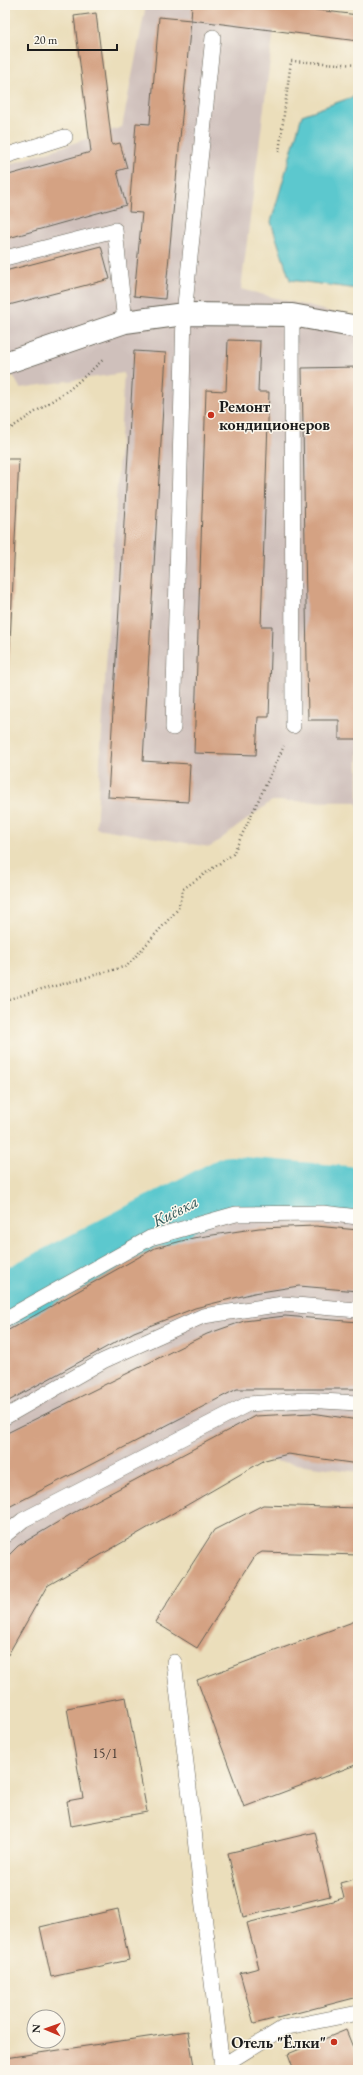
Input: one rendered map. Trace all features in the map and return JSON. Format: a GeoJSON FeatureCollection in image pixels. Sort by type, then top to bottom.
{"type":"FeatureCollection","features":[{"type":"Feature","properties":{"kind":"street"},"geometry":{"type":"LineString","coordinates":[[5,363],[125,322],[184,314],[292,315],[358,327]]}},
{"type":"Feature","properties":{"kind":"lane"},"geometry":{"type":"LineString","coordinates":[[173,728],[184,314],[213,36]]}},
{"type":"Feature","properties":{"kind":"lane"},"geometry":{"type":"LineString","coordinates":[[5,156],[65,137]]}},
{"type":"Feature","properties":{"kind":"lane"},"geometry":{"type":"LineString","coordinates":[[5,258],[115,230],[125,322]]}},
{"type":"Feature","properties":{"kind":"lane"},"geometry":{"type":"LineString","coordinates":[[292,315],[293,726]]}},
{"type":"Feature","properties":{"kind":"lane"},"geometry":{"type":"LineString","coordinates":[[5,1319],[150,1238],[236,1214],[323,1213],[358,1217]]}},
{"type":"Feature","properties":{"kind":"lane"},"geometry":{"type":"LineString","coordinates":[[5,1417],[104,1361],[203,1316],[283,1304],[358,1310]]}},
{"type":"Feature","properties":{"kind":"lane"},"geometry":{"type":"LineString","coordinates":[[5,1535],[23,1520],[248,1404],[304,1400],[358,1403]]}},
{"type":"Feature","properties":{"kind":"lane"},"geometry":{"type":"LineString","coordinates":[[174,1662],[222,2068],[283,2028],[358,2013]]}},
{"type":"Feature","properties":{"kind":"path"},"geometry":{"type":"LineString","coordinates":[[279,152],[291,61],[358,65]]}},
{"type":"Feature","properties":{"kind":"path"},"geometry":{"type":"LineString","coordinates":[[5,432],[70,389],[109,355]]}},
{"type":"Feature","properties":{"kind":"path"},"geometry":{"type":"LineString","coordinates":[[5,1000],[127,966],[178,909],[184,889],[233,854],[293,726]]}},
{"type":"Feature","properties":{"kind":"shaded area"},"geometry":{"type":"Polygon","coordinates":[[[146,5],[277,5],[241,289],[358,319],[358,806],[356,802],[272,801],[210,847],[96,828],[124,373],[20,388],[5,361],[5,166],[122,127],[146,5]]]}},
{"type":"Feature","properties":{"kind":"shaded area"},"geometry":{"type":"Polygon","coordinates":[[[218,1177],[327,1178],[358,1182],[358,1472],[265,1460],[47,1586],[5,1660],[5,1304],[218,1177]]]}},
{"type":"Feature","properties":{"kind":"water"},"geometry":{"type":"Polygon","coordinates":[[[358,95],[358,289],[290,280],[271,222],[302,115],[358,95]]]}},
{"type":"Feature","properties":{"kind":"building"},"geometry":{"type":"Polygon","coordinates":[[[192,5],[276,5],[358,15],[358,41],[191,20],[192,5]]]}},
{"type":"Feature","properties":{"kind":"building"},"geometry":{"type":"Polygon","coordinates":[[[96,13],[112,145],[120,143],[127,168],[117,171],[126,205],[5,239],[5,176],[91,152],[74,16],[96,13]]]}},
{"type":"Feature","properties":{"kind":"building"},"geometry":{"type":"Polygon","coordinates":[[[159,17],[191,20],[165,299],[134,296],[142,213],[129,212],[136,123],[150,124],[159,17]]]}},
{"type":"Feature","properties":{"kind":"building"},"geometry":{"type":"Polygon","coordinates":[[[101,246],[110,279],[5,306],[5,271],[101,246]]]}},
{"type":"Feature","properties":{"kind":"building"},"geometry":{"type":"Polygon","coordinates":[[[228,340],[260,341],[258,392],[269,392],[261,626],[272,626],[269,717],[258,717],[256,755],[194,753],[206,390],[226,391],[228,340]]]}},
{"type":"Feature","properties":{"kind":"building"},"geometry":{"type":"Polygon","coordinates":[[[134,351],[166,353],[143,761],[190,764],[188,802],[108,797],[134,351]]]}},
{"type":"Feature","properties":{"kind":"building"},"geometry":{"type":"Polygon","coordinates":[[[358,367],[358,739],[339,739],[339,720],[308,720],[302,368],[358,367]]]}},
{"type":"Feature","properties":{"kind":"building"},"geometry":{"type":"Polygon","coordinates":[[[5,459],[19,459],[6,724],[5,723],[5,459]]]}},
{"type":"Feature","properties":{"kind":"building"},"geometry":{"type":"Polygon","coordinates":[[[316,1226],[358,1230],[358,1291],[299,1286],[254,1293],[195,1308],[134,1332],[5,1403],[5,1332],[155,1248],[193,1238],[259,1228],[316,1226]]]}},
{"type":"Feature","properties":{"kind":"building"},"geometry":{"type":"Polygon","coordinates":[[[285,1316],[358,1322],[358,1389],[237,1389],[5,1509],[5,1434],[207,1334],[244,1321],[285,1316]]]}},
{"type":"Feature","properties":{"kind":"building"},"geometry":{"type":"Polygon","coordinates":[[[312,1413],[358,1420],[358,1464],[288,1454],[265,1460],[47,1586],[5,1660],[5,1559],[18,1546],[73,1513],[255,1416],[312,1413]]]}},
{"type":"Feature","properties":{"kind":"building"},"geometry":{"type":"Polygon","coordinates":[[[263,1505],[358,1508],[358,1555],[262,1552],[255,1556],[197,1648],[155,1622],[214,1530],[263,1505]]]}},
{"type":"Feature","properties":{"kind":"building"},"geometry":{"type":"Polygon","coordinates":[[[358,1620],[358,1764],[244,1807],[197,1680],[358,1620]]]}},
{"type":"Feature","properties":{"kind":"building"},"geometry":{"type":"Polygon","coordinates":[[[126,1697],[147,1812],[71,1826],[67,1801],[83,1798],[67,1708],[126,1697]]]}},
{"type":"Feature","properties":{"kind":"building"},"geometry":{"type":"Polygon","coordinates":[[[315,1832],[330,1896],[243,1917],[228,1853],[315,1832]]]}},
{"type":"Feature","properties":{"kind":"building"},"geometry":{"type":"Polygon","coordinates":[[[358,1878],[358,1997],[254,2024],[240,1973],[259,1968],[247,1923],[344,1898],[340,1883],[358,1878]]]}},
{"type":"Feature","properties":{"kind":"building"},"geometry":{"type":"Polygon","coordinates":[[[118,1909],[129,1960],[51,1977],[40,1927],[118,1909]]]}},
{"type":"Feature","properties":{"kind":"building","name":"Отель \"Ёлки\""},"geometry":{"type":"Polygon","coordinates":[[[346,2030],[358,2060],[358,2070],[294,2070],[288,2054],[346,2030]]]}},
{"type":"Feature","properties":{"kind":"building"},"geometry":{"type":"Polygon","coordinates":[[[188,2031],[194,2066],[176,2070],[5,2070],[5,2058],[188,2031]]]}},
{"type":"Feature","properties":{"kind":"waterway","name":"Киёвка"},"geometry":{"type":"LineString","coordinates":[[5,1299],[230,1183],[358,1194]]}},
{"type":"Feature","properties":{"kind":"place","name":"Ремонт кондиционеров"},"geometry":{"type":"Point","coordinates":[211,415]}},
{"type":"Feature","properties":{"kind":"place","name":"Отель \"Ёлки\""},"geometry":{"type":"Point","coordinates":[334,2042]}}]}
